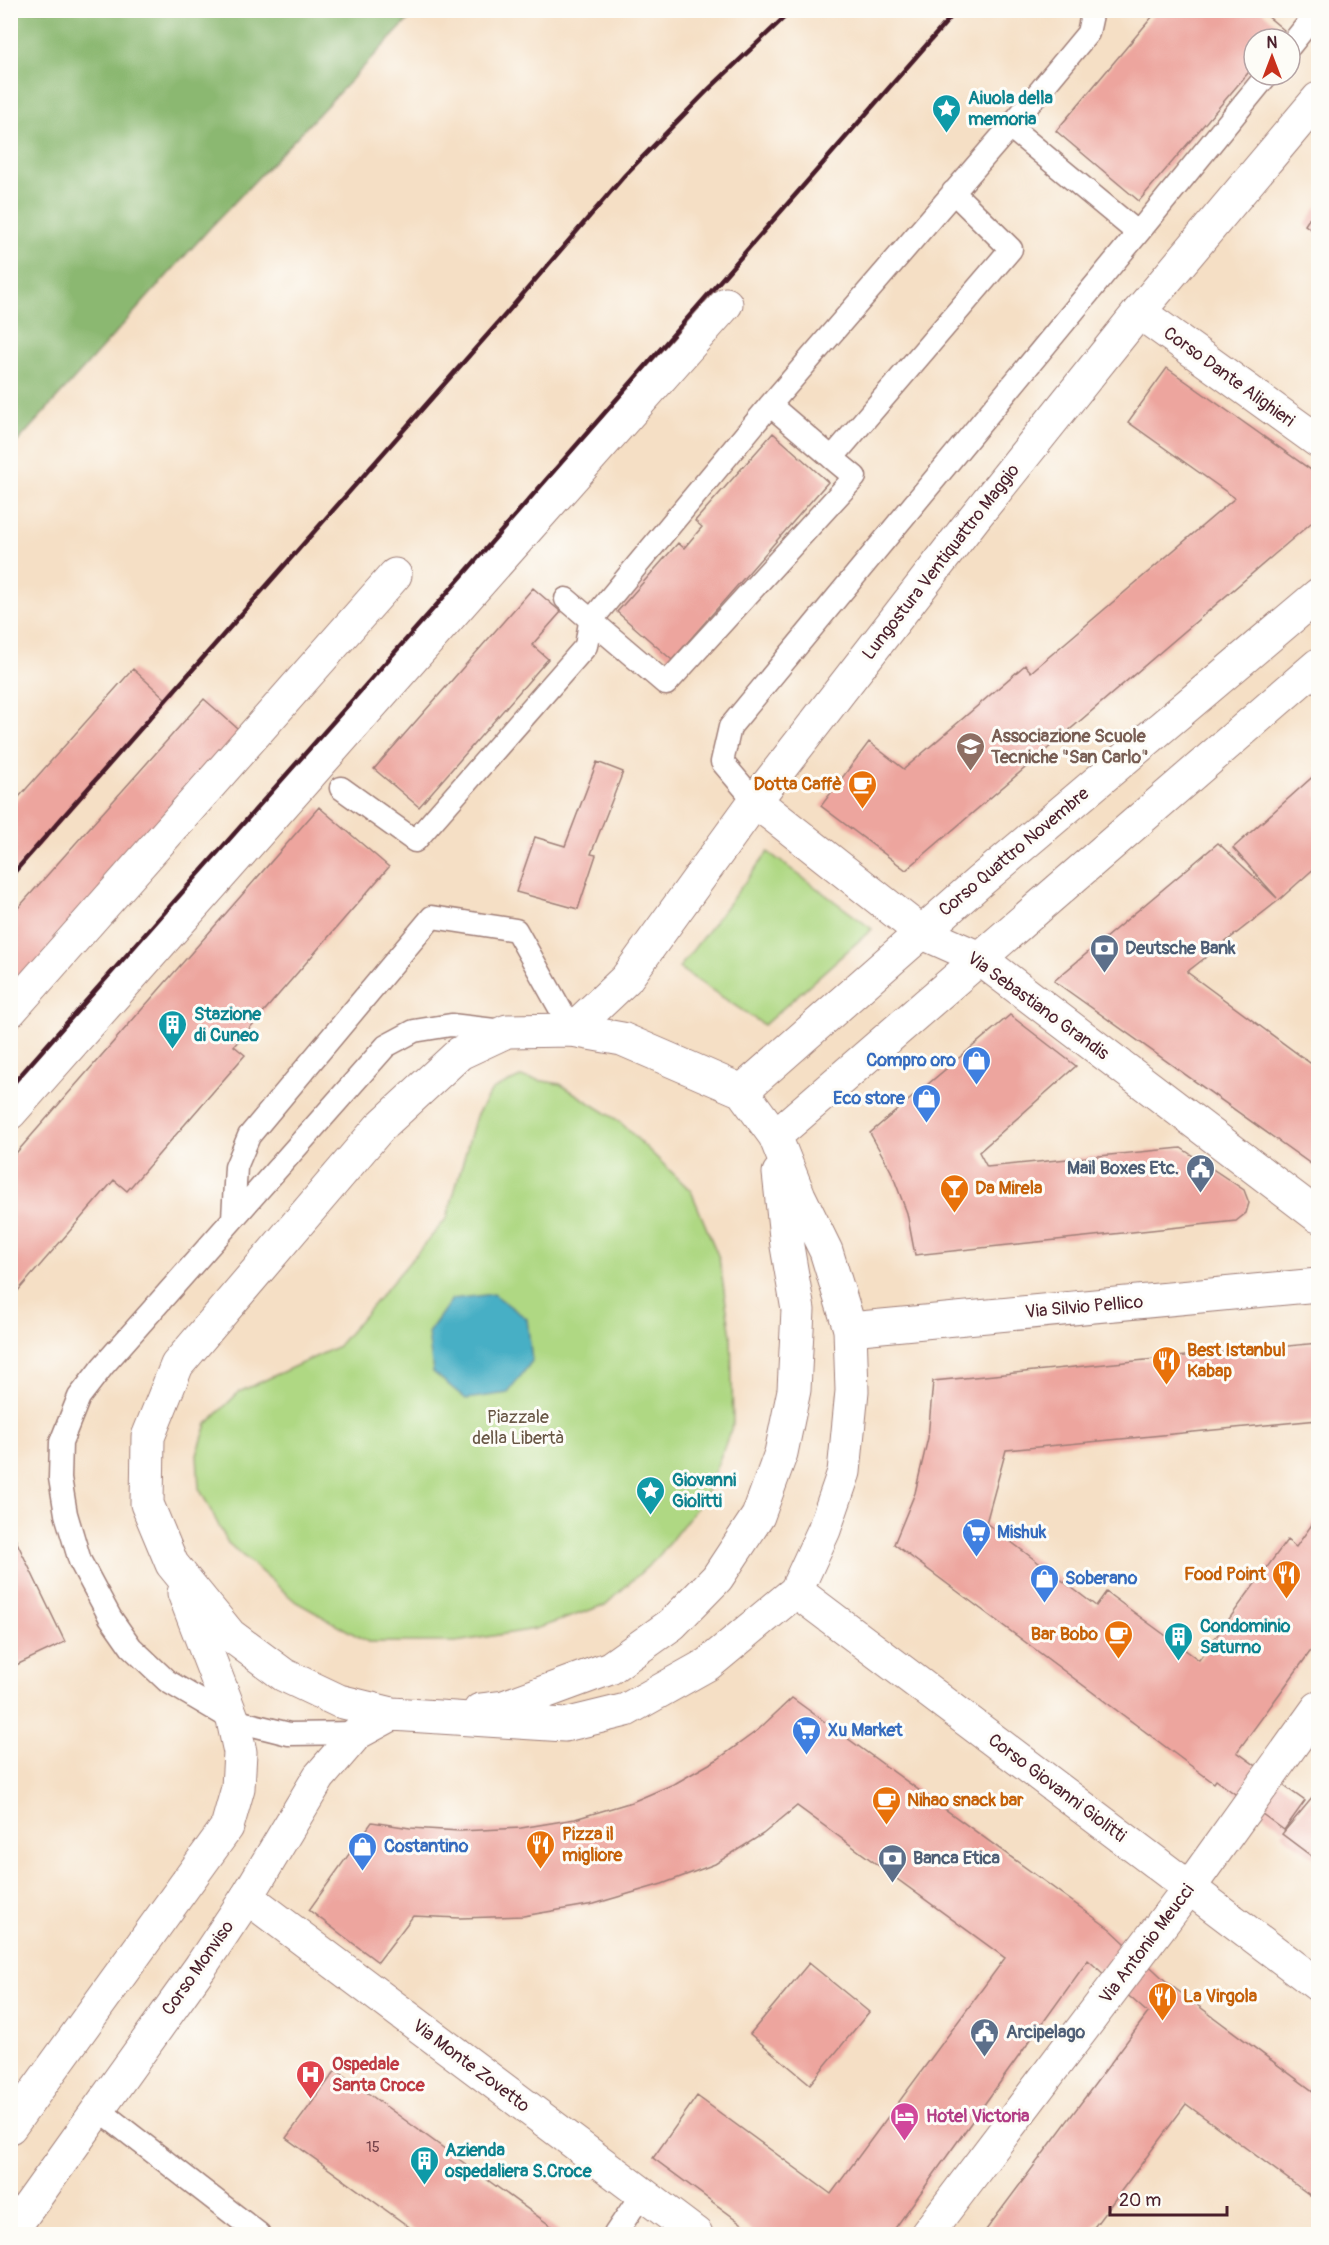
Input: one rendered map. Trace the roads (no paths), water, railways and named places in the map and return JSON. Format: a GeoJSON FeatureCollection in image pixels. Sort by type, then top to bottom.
{"type":"FeatureCollection","features":[{"type":"Feature","properties":{"kind":"main road","name":"Lungostura Ventiquattro Maggio"},"geometry":{"type":"LineString","coordinates":[[572,1030],[626,979],[755,801],[974,518],[1139,312],[1318,99]]}},
{"type":"Feature","properties":{"kind":"main road"},"geometry":{"type":"LineString","coordinates":[[10,1113],[726,304]]}},
{"type":"Feature","properties":{"kind":"main road","name":"Corso Dante Alighieri"},"geometry":{"type":"LineString","coordinates":[[1139,312],[1318,441]]}},
{"type":"Feature","properties":{"kind":"main road"},"geometry":{"type":"LineString","coordinates":[[10,1011],[394,575]]}},
{"type":"Feature","properties":{"kind":"main road","name":"Corso Quattro Novembre"},"geometry":{"type":"LineString","coordinates":[[742,1092],[921,932],[1318,595]]}},
{"type":"Feature","properties":{"kind":"main road"},"geometry":{"type":"LineString","coordinates":[[774,1136],[1318,665]]}},
{"type":"Feature","properties":{"kind":"main road","name":"Via Sebastiano Grandis"},"geometry":{"type":"LineString","coordinates":[[755,801],[921,932],[979,958],[1318,1216]]}},
{"type":"Feature","properties":{"kind":"main road"},"geometry":{"type":"LineString","coordinates":[[10,2127],[227,1827],[238,1788],[240,1752],[233,1720],[147,1504],[148,1437],[177,1365],[381,1127],[460,1053],[507,1031],[572,1030],[622,1039],[742,1092],[774,1136],[799,1196],[826,1251],[850,1329],[852,1391],[844,1472],[824,1530],[796,1591],[708,1664],[626,1710],[565,1725],[392,1714],[339,1701],[284,1675],[230,1635],[172,1564]]}},
{"type":"Feature","properties":{"kind":"main road"},"geometry":{"type":"LineString","coordinates":[[429,1718],[504,1707],[610,1668],[672,1624],[717,1578],[758,1516],[781,1454],[794,1390],[798,1310],[787,1246],[774,1136]]}},
{"type":"Feature","properties":{"kind":"main road","name":"Via Silvio Pellico"},"geometry":{"type":"LineString","coordinates":[[850,1329],[1318,1285]]}},
{"type":"Feature","properties":{"kind":"main road","name":"Corso Giovanni Giolitti"},"geometry":{"type":"LineString","coordinates":[[796,1591],[1318,1985]]}},
{"type":"Feature","properties":{"kind":"main road","name":"Via Antonio Meucci"},"geometry":{"type":"LineString","coordinates":[[927,2235],[1189,1888],[1318,1708]]}},
{"type":"Feature","properties":{"kind":"main road","name":"Corso Monviso"},"geometry":{"type":"LineString","coordinates":[[10,2233],[248,1897],[319,1777],[357,1733],[392,1714]]}},
{"type":"Feature","properties":{"kind":"main road","name":"Via Monte Zovetto"},"geometry":{"type":"LineString","coordinates":[[248,1897],[696,2235]]}},
{"type":"Feature","properties":{"kind":"lane"},"geometry":{"type":"LineString","coordinates":[[341,788],[415,841],[586,646],[590,622],[770,405],[1088,33],[1093,10]]}},
{"type":"Feature","properties":{"kind":"lane"},"geometry":{"type":"LineString","coordinates":[[1302,31],[1318,11]]}},
{"type":"Feature","properties":{"kind":"lane"},"geometry":{"type":"LineString","coordinates":[[755,801],[722,762],[730,727],[1257,87]]}},
{"type":"Feature","properties":{"kind":"lane"},"geometry":{"type":"LineString","coordinates":[[1010,127],[1138,233]]}},
{"type":"Feature","properties":{"kind":"lane"},"geometry":{"type":"LineString","coordinates":[[832,458],[1011,249],[953,192]]}},
{"type":"Feature","properties":{"kind":"lane"},"geometry":{"type":"LineString","coordinates":[[566,600],[666,684],[855,477],[770,405]]}},
{"type":"Feature","properties":{"kind":"lane"},"geometry":{"type":"LineString","coordinates":[[233,1218],[236,1167],[249,1136],[432,917],[516,930],[572,1030]]}},
{"type":"Feature","properties":{"kind":"lane"},"geometry":{"type":"LineString","coordinates":[[357,1733],[289,1734],[233,1720],[167,1681],[131,1647],[110,1617],[80,1561],[66,1514],[60,1478],[62,1442],[79,1397],[103,1366],[386,1046],[414,1031],[451,1026],[507,1031]]}},
{"type":"Feature","properties":{"kind":"lane"},"geometry":{"type":"LineString","coordinates":[[99,2110],[259,2235]]}},
{"type":"Feature","properties":{"kind":"lane"},"geometry":{"type":"LineString","coordinates":[[615,2235],[642,2194]]}},
{"type":"Feature","properties":{"kind":"water"},"geometry":{"type":"Polygon","coordinates":[[[494,1294],[527,1319],[532,1361],[508,1393],[466,1399],[433,1372],[428,1333],[452,1299],[494,1294]]]}},
{"type":"Feature","properties":{"kind":"railway"},"geometry":{"type":"LineString","coordinates":[[10,877],[505,315],[625,175],[708,90],[792,10]]}},
{"type":"Feature","properties":{"kind":"railway"},"geometry":{"type":"LineString","coordinates":[[10,1087],[441,600],[957,10]]}},
{"type":"Feature","properties":{"kind":"place","name":"Aiuola della memoria"},"geometry":{"type":"Point","coordinates":[947,134]}},
{"type":"Feature","properties":{"kind":"place","name":"Associazione Scuole Tecniche \"San Carlo\""},"geometry":{"type":"Point","coordinates":[970,772]}},
{"type":"Feature","properties":{"kind":"place","name":"Dotta Caffè"},"geometry":{"type":"Point","coordinates":[863,810]}},
{"type":"Feature","properties":{"kind":"place","name":"Deutsche Bank"},"geometry":{"type":"Point","coordinates":[1104,974]}},
{"type":"Feature","properties":{"kind":"place","name":"Stazione di Cuneo"},"geometry":{"type":"Point","coordinates":[173,1050]}},
{"type":"Feature","properties":{"kind":"place","name":"Compro oro"},"geometry":{"type":"Point","coordinates":[977,1086]}},
{"type":"Feature","properties":{"kind":"place","name":"Eco store"},"geometry":{"type":"Point","coordinates":[926,1124]}},
{"type":"Feature","properties":{"kind":"place","name":"Mail Boxes Etc."},"geometry":{"type":"Point","coordinates":[1200,1194]}},
{"type":"Feature","properties":{"kind":"place","name":"Da Mirela"},"geometry":{"type":"Point","coordinates":[954,1214]}},
{"type":"Feature","properties":{"kind":"place","name":"Best Istanbul Kabap"},"geometry":{"type":"Point","coordinates":[1166,1386]}},
{"type":"Feature","properties":{"kind":"place","name":"Giovanni Giolitti"},"geometry":{"type":"Point","coordinates":[651,1516]}},
{"type":"Feature","properties":{"kind":"place","name":"Mishuk"},"geometry":{"type":"Point","coordinates":[976,1558]}},
{"type":"Feature","properties":{"kind":"place","name":"Food Point"},"geometry":{"type":"Point","coordinates":[1287,1600]}},
{"type":"Feature","properties":{"kind":"place","name":"Soberano"},"geometry":{"type":"Point","coordinates":[1044,1604]}},
{"type":"Feature","properties":{"kind":"place","name":"Bar Bobo"},"geometry":{"type":"Point","coordinates":[1119,1660]}},
{"type":"Feature","properties":{"kind":"place","name":"Condominio Saturno"},"geometry":{"type":"Point","coordinates":[1179,1662]}},
{"type":"Feature","properties":{"kind":"place","name":"Xu Market"},"geometry":{"type":"Point","coordinates":[807,1756]}},
{"type":"Feature","properties":{"kind":"place","name":"Nihao snack bar"},"geometry":{"type":"Point","coordinates":[886,1826]}},
{"type":"Feature","properties":{"kind":"place","name":"Pizza il migliore"},"geometry":{"type":"Point","coordinates":[541,1870]}},
{"type":"Feature","properties":{"kind":"place","name":"Costantino"},"geometry":{"type":"Point","coordinates":[363,1872]}},
{"type":"Feature","properties":{"kind":"place","name":"Banca Etica"},"geometry":{"type":"Point","coordinates":[892,1884]}},
{"type":"Feature","properties":{"kind":"place","name":"La Virgola"},"geometry":{"type":"Point","coordinates":[1162,2022]}},
{"type":"Feature","properties":{"kind":"place","name":"Arcipelago"},"geometry":{"type":"Point","coordinates":[985,2058]}},
{"type":"Feature","properties":{"kind":"place","name":"Ospedale Santa Croce"},"geometry":{"type":"Point","coordinates":[311,2100]}},
{"type":"Feature","properties":{"kind":"place","name":"Hotel Victoria"},"geometry":{"type":"Point","coordinates":[905,2142]}},
{"type":"Feature","properties":{"kind":"place","name":"Azienda ospedaliera S.Croce"},"geometry":{"type":"Point","coordinates":[424,2186]}},
{"type":"Feature","properties":{"kind":"park label","name":"Piazzale della Libertà"},"geometry":{"type":"Point","coordinates":[518,1427]}}]}
